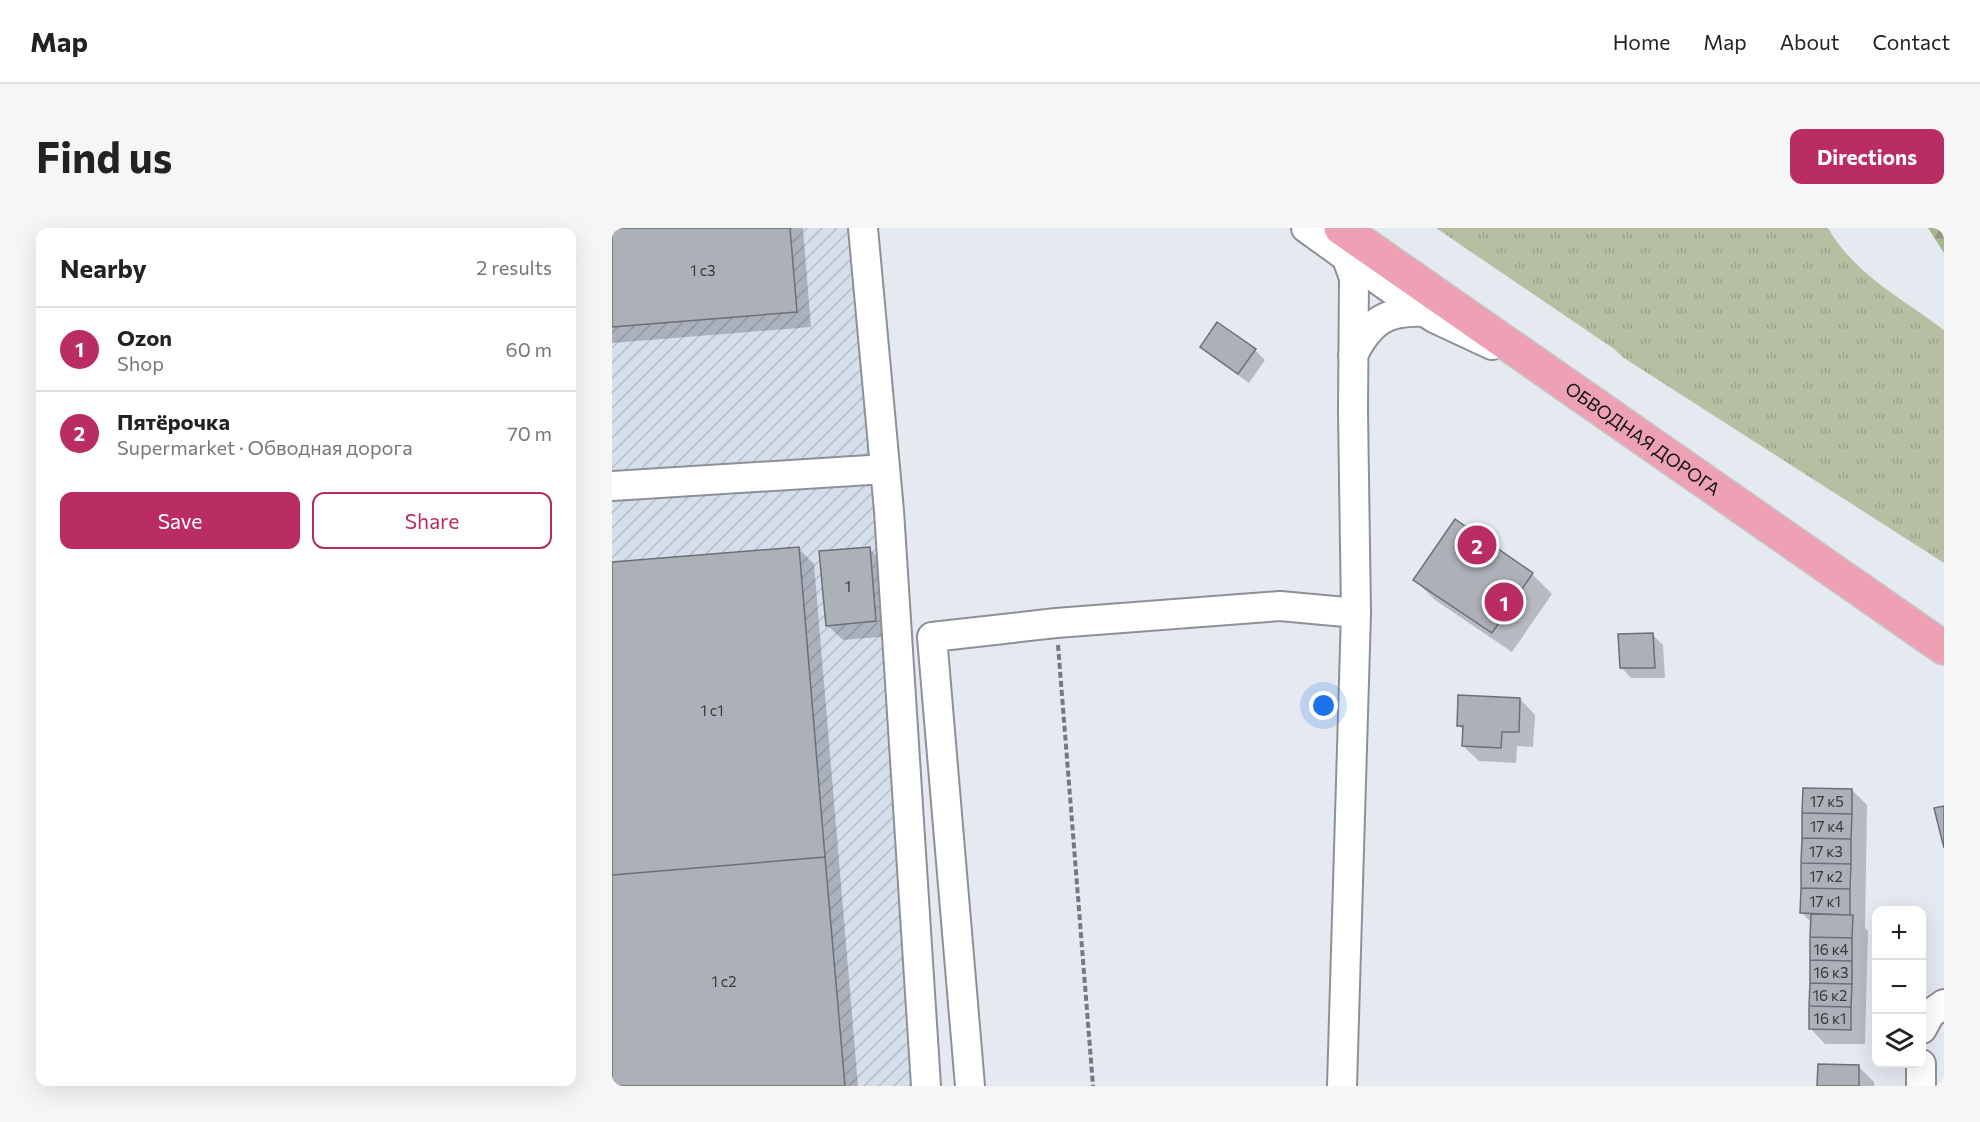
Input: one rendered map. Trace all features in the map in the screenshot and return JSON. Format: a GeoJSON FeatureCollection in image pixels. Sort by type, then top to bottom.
{"type":"FeatureCollection","features":[{"type":"Feature","properties":{"kind":"main road","name":"ОБВОДНАЯ ДОРОГА"},"geometry":{"type":"LineString","coordinates":[[1343,242],[1543,368],[1944,648]]}},
{"type":"Feature","properties":{"kind":"street"},"geometry":{"type":"LineString","coordinates":[[863,228],[885,469],[926,1086]]}},
{"type":"Feature","properties":{"kind":"street"},"geometry":{"type":"LineString","coordinates":[[1306,228],[1343,242],[1425,312],[1543,368]]}},
{"type":"Feature","properties":{"kind":"street"},"geometry":{"type":"LineString","coordinates":[[1342,1086],[1356,613],[1352,357],[1355,317],[1354,278],[1343,242]]}},
{"type":"Feature","properties":{"kind":"street"},"geometry":{"type":"LineString","coordinates":[[1352,357],[1362,337],[1373,325],[1386,317],[1405,311],[1425,312]]}},
{"type":"Feature","properties":{"kind":"street"},"geometry":{"type":"LineString","coordinates":[[612,486],[885,469]]}},
{"type":"Feature","properties":{"kind":"street"},"geometry":{"type":"LineString","coordinates":[[970,1086],[932,637],[1056,623],[1280,606],[1356,613]]}},
{"type":"Feature","properties":{"kind":"street"},"geometry":{"type":"LineString","coordinates":[[1926,1022],[1930,1014],[1944,1004]]}},
{"type":"Feature","properties":{"kind":"street"},"geometry":{"type":"LineString","coordinates":[[1921,1068],[1921,1086]]}},
{"type":"Feature","properties":{"kind":"path"},"geometry":{"type":"LineString","coordinates":[[1056,623],[1093,1086]]}},
{"type":"Feature","properties":{"kind":"shaded area"},"geometry":{"type":"Polygon","coordinates":[[[612,228],[878,228],[904,514],[940,1086],[612,1086],[612,228]]]}},
{"type":"Feature","properties":{"kind":"green space"},"geometry":{"type":"Polygon","coordinates":[[[1436,228],[1828,228],[1851,259],[1865,272],[1944,330],[1944,563],[1624,358],[1436,228]]]}},
{"type":"Feature","properties":{"kind":"green space"},"geometry":{"type":"Polygon","coordinates":[[[1928,228],[1944,228],[1944,253],[1928,228]]]}},
{"type":"Feature","properties":{"kind":"building"},"geometry":{"type":"Polygon","coordinates":[[[612,228],[790,228],[797,312],[612,327],[612,228]]]}},
{"type":"Feature","properties":{"kind":"building"},"geometry":{"type":"Polygon","coordinates":[[[1217,322],[1256,349],[1238,374],[1200,347],[1217,322]]]}},
{"type":"Feature","properties":{"kind":"building"},"geometry":{"type":"Polygon","coordinates":[[[1455,519],[1533,573],[1492,633],[1413,580],[1455,519]]]}},
{"type":"Feature","properties":{"kind":"building"},"geometry":{"type":"Polygon","coordinates":[[[799,547],[825,857],[612,875],[612,562],[799,547]]]}},
{"type":"Feature","properties":{"kind":"building"},"geometry":{"type":"Polygon","coordinates":[[[870,547],[876,621],[826,626],[819,551],[870,547]]]}},
{"type":"Feature","properties":{"kind":"building"},"geometry":{"type":"Polygon","coordinates":[[[1653,633],[1655,668],[1620,668],[1618,634],[1653,633]]]}},
{"type":"Feature","properties":{"kind":"building"},"geometry":{"type":"Polygon","coordinates":[[[1458,695],[1520,698],[1519,732],[1502,732],[1501,748],[1462,746],[1463,726],[1457,726],[1458,695]]]}},
{"type":"Feature","properties":{"kind":"building"},"geometry":{"type":"Polygon","coordinates":[[[1803,788],[1852,789],[1852,814],[1802,813],[1803,788]]]}},
{"type":"Feature","properties":{"kind":"building"},"geometry":{"type":"Polygon","coordinates":[[[1944,806],[1944,848],[1934,808],[1944,806]]]}},
{"type":"Feature","properties":{"kind":"building"},"geometry":{"type":"Polygon","coordinates":[[[1802,813],[1852,814],[1851,839],[1802,838],[1802,813]]]}},
{"type":"Feature","properties":{"kind":"building"},"geometry":{"type":"Polygon","coordinates":[[[1802,838],[1851,839],[1851,864],[1801,863],[1802,838]]]}},
{"type":"Feature","properties":{"kind":"building"},"geometry":{"type":"Polygon","coordinates":[[[825,857],[845,1086],[612,1086],[612,875],[825,857]]]}},
{"type":"Feature","properties":{"kind":"building"},"geometry":{"type":"Polygon","coordinates":[[[1801,863],[1851,864],[1850,889],[1801,888],[1801,863]]]}},
{"type":"Feature","properties":{"kind":"building"},"geometry":{"type":"Polygon","coordinates":[[[1801,888],[1850,889],[1850,915],[1800,913],[1801,888]]]}},
{"type":"Feature","properties":{"kind":"building"},"geometry":{"type":"Polygon","coordinates":[[[1811,914],[1853,915],[1852,938],[1810,937],[1811,914]]]}},
{"type":"Feature","properties":{"kind":"building"},"geometry":{"type":"Polygon","coordinates":[[[1810,937],[1852,938],[1852,961],[1810,960],[1810,937]]]}},
{"type":"Feature","properties":{"kind":"building"},"geometry":{"type":"Polygon","coordinates":[[[1810,960],[1852,961],[1852,984],[1810,983],[1810,960]]]}},
{"type":"Feature","properties":{"kind":"building"},"geometry":{"type":"Polygon","coordinates":[[[1810,983],[1852,984],[1851,1007],[1809,1006],[1810,983]]]}},
{"type":"Feature","properties":{"kind":"building"},"geometry":{"type":"Polygon","coordinates":[[[1809,1006],[1851,1007],[1851,1030],[1809,1029],[1809,1006]]]}},
{"type":"Feature","properties":{"kind":"building"},"geometry":{"type":"Polygon","coordinates":[[[1818,1064],[1859,1065],[1859,1086],[1817,1086],[1818,1064]]]}},
{"type":"Feature","properties":{"kind":"place","name":"Пятёрочка"},"geometry":{"type":"Point","coordinates":[1477,545]}},
{"type":"Feature","properties":{"kind":"place","name":"Ozon"},"geometry":{"type":"Point","coordinates":[1504,602]}}]}
